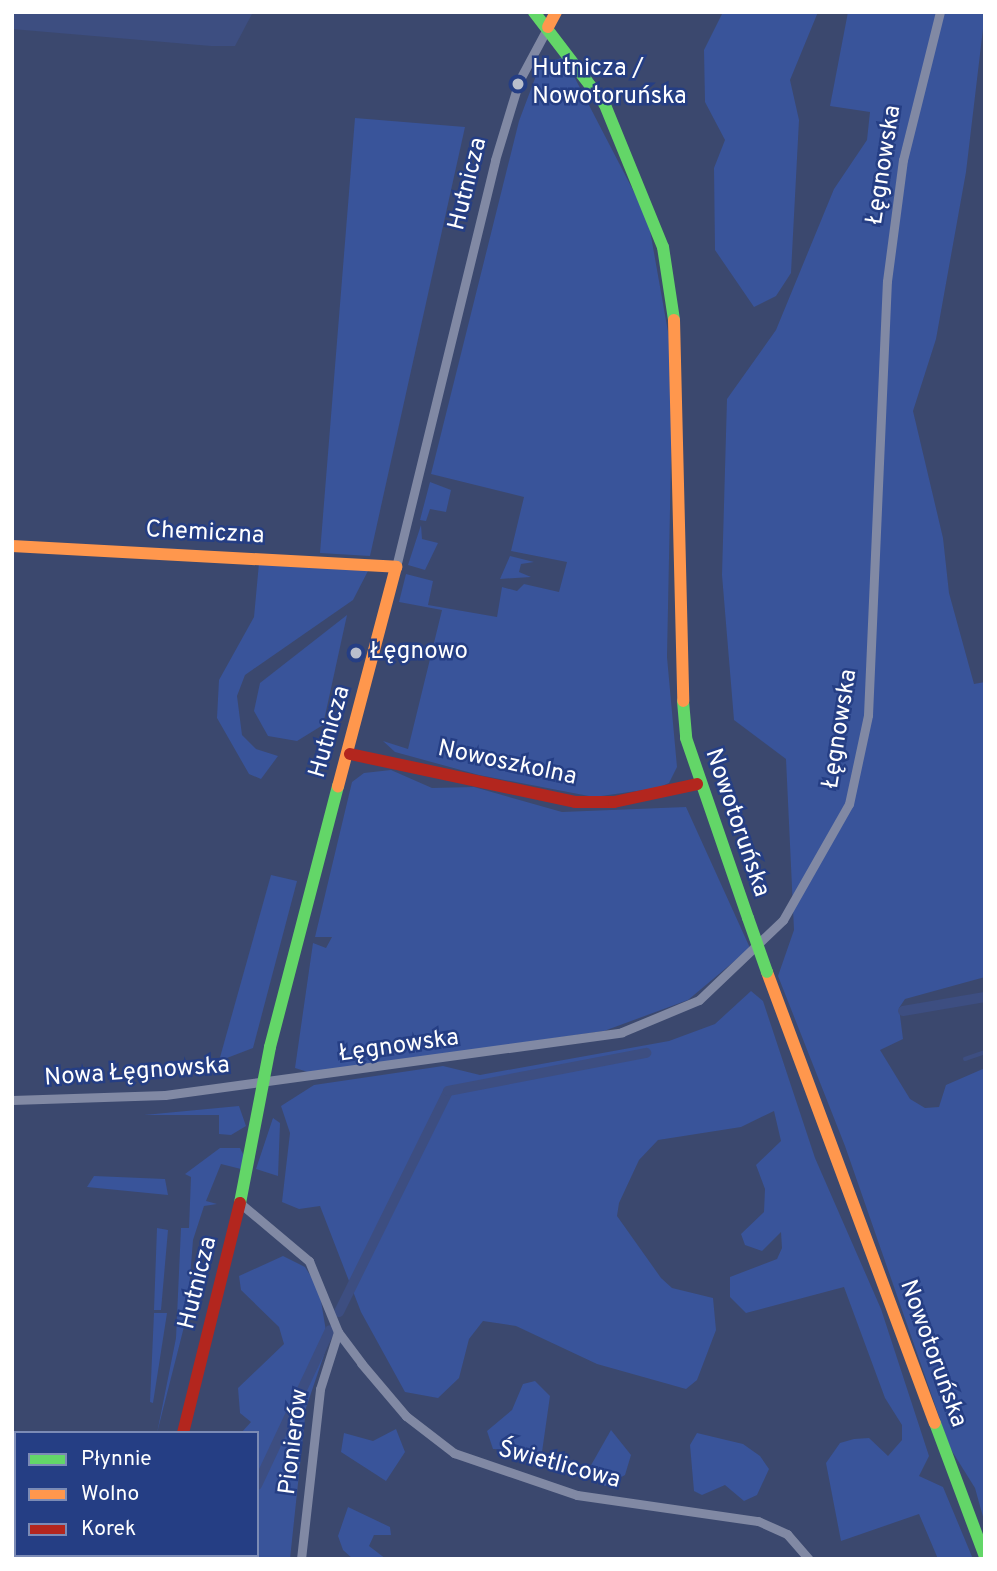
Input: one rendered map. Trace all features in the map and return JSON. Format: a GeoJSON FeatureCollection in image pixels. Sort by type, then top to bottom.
{"type":"FeatureCollection","features":[{"type":"Feature","properties":{"kind":"street","name":"Nowotoruńska"},"geometry":{"type":"LineString","coordinates":[[534,12],[548,27],[614,123],[653,212],[671,282],[681,392],[678,665],[697,784],[985,1558]]}},
{"type":"Feature","properties":{"kind":"street","name":"Hutnicza"},"geometry":{"type":"LineString","coordinates":[[184,1431],[241,1204],[264,1083],[341,767],[350,754],[495,160],[518,84],[556,12]]}},
{"type":"Feature","properties":{"kind":"street","name":"Łęgnowska"},"geometry":{"type":"LineString","coordinates":[[264,1083],[596,1037],[661,1019],[699,1000],[734,969],[783,920],[825,856],[849,804],[868,715],[887,281],[903,160],[940,12]]}},
{"type":"Feature","properties":{"kind":"street","name":"Chemiczna"},"geometry":{"type":"LineString","coordinates":[[12,546],[396,567]]}},
{"type":"Feature","properties":{"kind":"street","name":"Nowoszkolna"},"geometry":{"type":"LineString","coordinates":[[350,754],[575,802],[649,797],[697,784]]}},
{"type":"Feature","properties":{"kind":"street","name":"Nowa Łęgnowska"},"geometry":{"type":"LineString","coordinates":[[12,1100],[165,1095],[264,1083]]}},
{"type":"Feature","properties":{"kind":"street","name":"Świetlicowa"},"geometry":{"type":"LineString","coordinates":[[241,1204],[309,1261],[338,1332],[397,1408],[454,1453],[576,1495],[758,1521],[787,1534],[809,1559]]}},
{"type":"Feature","properties":{"kind":"street","name":"Pionierów"},"geometry":{"type":"LineString","coordinates":[[301,1559],[320,1389],[338,1332]]}},
{"type":"Feature","properties":{"kind":"shaded area"},"geometry":{"type":"Polygon","coordinates":[[[12,12],[253,12],[235,46],[211,46],[12,29],[12,12]]]}},
{"type":"Feature","properties":{"kind":"shaded area"},"geometry":{"type":"Polygon","coordinates":[[[723,12],[818,12],[790,80],[799,120],[791,273],[776,296],[754,307],[715,250],[714,168],[725,140],[705,102],[704,50],[723,12]]]}},
{"type":"Feature","properties":{"kind":"shaded area"},"geometry":{"type":"Polygon","coordinates":[[[848,12],[985,12],[966,172],[936,339],[913,411],[943,538],[949,593],[974,684],[985,682],[985,977],[905,999],[899,1008],[903,1039],[880,1050],[910,1099],[925,1108],[939,1107],[946,1085],[985,1068],[985,1524],[975,1488],[950,1448],[845,1146],[778,976],[794,930],[786,759],[734,720],[722,575],[727,399],[776,330],[834,189],[867,140],[870,112],[830,106],[848,12]]]}},
{"type":"Feature","properties":{"kind":"shaded area"},"geometry":{"type":"Polygon","coordinates":[[[564,57],[648,219],[673,360],[667,657],[677,767],[669,783],[658,788],[594,797],[479,775],[395,752],[383,741],[408,749],[442,610],[399,602],[406,574],[433,581],[428,605],[497,617],[502,587],[517,591],[524,584],[559,592],[567,562],[511,551],[524,497],[431,474],[519,121],[540,65],[564,57]]]}},
{"type":"Feature","properties":{"kind":"shaded area"},"geometry":{"type":"Polygon","coordinates":[[[355,118],[465,127],[370,556],[320,553],[355,118]]]}},
{"type":"Feature","properties":{"kind":"shaded area"},"geometry":{"type":"Polygon","coordinates":[[[430,482],[451,490],[446,512],[430,509],[426,521],[420,520],[430,482]]]}},
{"type":"Feature","properties":{"kind":"shaded area"},"geometry":{"type":"Polygon","coordinates":[[[421,525],[422,539],[438,543],[425,570],[408,565],[421,525]]]}},
{"type":"Feature","properties":{"kind":"shaded area"},"geometry":{"type":"Polygon","coordinates":[[[510,556],[534,562],[521,564],[519,572],[531,577],[500,579],[510,556]]]}},
{"type":"Feature","properties":{"kind":"shaded area"},"geometry":{"type":"Polygon","coordinates":[[[259,563],[369,569],[353,600],[245,675],[237,696],[242,735],[256,749],[278,756],[261,779],[249,774],[217,718],[219,680],[254,617],[259,563]]]}},
{"type":"Feature","properties":{"kind":"shaded area"},"geometry":{"type":"Polygon","coordinates":[[[347,615],[323,725],[297,741],[268,736],[254,711],[260,683],[347,615]]]}},
{"type":"Feature","properties":{"kind":"shaded area"},"geometry":{"type":"Polygon","coordinates":[[[391,770],[432,788],[474,787],[562,812],[686,807],[750,948],[688,1000],[604,1031],[311,1073],[295,1068],[313,943],[326,948],[332,937],[315,937],[352,782],[364,773],[391,770]]]}},
{"type":"Feature","properties":{"kind":"shaded area"},"geometry":{"type":"Polygon","coordinates":[[[271,875],[297,881],[253,1048],[219,1061],[271,875]]]}},
{"type":"Feature","properties":{"kind":"shaded area"},"geometry":{"type":"Polygon","coordinates":[[[751,991],[763,1001],[815,1158],[881,1309],[929,1456],[919,1476],[943,1487],[973,1559],[938,1559],[919,1514],[841,1541],[826,1463],[840,1443],[869,1438],[888,1456],[902,1440],[902,1425],[885,1398],[844,1287],[746,1313],[730,1297],[730,1277],[777,1259],[782,1248],[781,1232],[762,1251],[745,1245],[741,1234],[764,1212],[765,1189],[756,1165],[781,1141],[774,1111],[741,1127],[658,1140],[639,1160],[619,1203],[617,1216],[661,1278],[672,1288],[713,1298],[716,1330],[697,1380],[686,1389],[597,1364],[516,1326],[483,1321],[469,1339],[459,1378],[438,1398],[405,1392],[361,1312],[320,1206],[299,1209],[282,1202],[290,1133],[281,1106],[314,1085],[443,1066],[480,1075],[669,1041],[715,1024],[751,991]]]}},
{"type":"Feature","properties":{"kind":"shaded area"},"geometry":{"type":"Polygon","coordinates":[[[239,1106],[246,1126],[231,1135],[219,1134],[219,1115],[144,1115],[239,1106]]]}},
{"type":"Feature","properties":{"kind":"shaded area"},"geometry":{"type":"Polygon","coordinates":[[[273,1118],[280,1123],[278,1176],[256,1169],[273,1118]]]}},
{"type":"Feature","properties":{"kind":"shaded area"},"geometry":{"type":"Polygon","coordinates":[[[220,1148],[240,1148],[244,1156],[241,1169],[221,1164],[206,1201],[217,1204],[204,1206],[193,1240],[187,1315],[157,1431],[176,1338],[181,1228],[189,1228],[191,1177],[185,1174],[220,1148]]]}},
{"type":"Feature","properties":{"kind":"shaded area"},"geometry":{"type":"Polygon","coordinates":[[[94,1176],[165,1179],[168,1195],[87,1187],[94,1176]]]}},
{"type":"Feature","properties":{"kind":"shaded area"},"geometry":{"type":"Polygon","coordinates":[[[157,1228],[168,1230],[161,1310],[154,1310],[157,1228]]]}},
{"type":"Feature","properties":{"kind":"shaded area"},"geometry":{"type":"Polygon","coordinates":[[[283,1256],[305,1267],[319,1289],[328,1343],[306,1408],[290,1559],[215,1559],[259,1557],[259,1431],[243,1431],[251,1422],[240,1413],[238,1388],[284,1344],[279,1327],[241,1290],[239,1276],[283,1256]]]}},
{"type":"Feature","properties":{"kind":"shaded area"},"geometry":{"type":"Polygon","coordinates":[[[154,1313],[167,1313],[153,1403],[150,1402],[154,1313]]]}},
{"type":"Feature","properties":{"kind":"shaded area"},"geometry":{"type":"Polygon","coordinates":[[[535,1381],[550,1396],[542,1452],[493,1449],[487,1431],[512,1410],[523,1384],[535,1381]]]}},
{"type":"Feature","properties":{"kind":"shaded area"},"geometry":{"type":"Polygon","coordinates":[[[396,1429],[405,1452],[386,1481],[341,1452],[344,1433],[373,1441],[396,1429]]]}},
{"type":"Feature","properties":{"kind":"shaded area"},"geometry":{"type":"Polygon","coordinates":[[[611,1430],[631,1455],[625,1475],[605,1486],[593,1479],[590,1467],[611,1430]]]}},
{"type":"Feature","properties":{"kind":"shaded area"},"geometry":{"type":"Polygon","coordinates":[[[697,1433],[743,1444],[760,1456],[769,1469],[757,1495],[744,1501],[725,1485],[702,1495],[694,1491],[690,1445],[697,1433]]]}},
{"type":"Feature","properties":{"kind":"shaded area"},"geometry":{"type":"Polygon","coordinates":[[[348,1507],[390,1527],[391,1535],[374,1535],[369,1546],[386,1559],[353,1559],[343,1550],[338,1536],[348,1507]]]}},
{"type":"Feature","properties":{"kind":"waterway"},"geometry":{"type":"LineString","coordinates":[[903,1011],[985,997]]}},
{"type":"Feature","properties":{"kind":"waterway"},"geometry":{"type":"LineString","coordinates":[[965,1059],[985,1052]]}},
{"type":"Feature","properties":{"kind":"waterway"},"geometry":{"type":"LineString","coordinates":[[339,1312],[448,1091],[646,1053]]}},
{"type":"Feature","properties":{"kind":"waterway"},"geometry":{"type":"LineString","coordinates":[[259,1481],[330,1330]]}},
{"type":"Feature","properties":{"kind":"traffic: fast"},"geometry":{"type":"LineString","coordinates":[[534,12],[605,105],[663,247],[674,320]]}},
{"type":"Feature","properties":{"kind":"traffic: fast"},"geometry":{"type":"LineString","coordinates":[[683,701],[686,738],[748,918]]}},
{"type":"Feature","properties":{"kind":"traffic: fast"},"geometry":{"type":"LineString","coordinates":[[240,1203],[270,1047],[338,786]]}},
{"type":"Feature","properties":{"kind":"traffic: fast"},"geometry":{"type":"LineString","coordinates":[[748,918],[767,972]]}},
{"type":"Feature","properties":{"kind":"traffic: fast"},"geometry":{"type":"LineString","coordinates":[[935,1423],[985,1557]]}},
{"type":"Feature","properties":{"kind":"traffic: slow"},"geometry":{"type":"LineString","coordinates":[[548,27],[556,12]]}},
{"type":"Feature","properties":{"kind":"traffic: slow"},"geometry":{"type":"LineString","coordinates":[[674,320],[683,701]]}},
{"type":"Feature","properties":{"kind":"traffic: slow"},"geometry":{"type":"LineString","coordinates":[[12,546],[396,567],[338,786]]}},
{"type":"Feature","properties":{"kind":"traffic: slow"},"geometry":{"type":"LineString","coordinates":[[767,972],[935,1423]]}},
{"type":"Feature","properties":{"kind":"traffic: jam"},"geometry":{"type":"LineString","coordinates":[[350,754],[575,802],[614,802],[697,784]]}},
{"type":"Feature","properties":{"kind":"traffic: jam"},"geometry":{"type":"LineString","coordinates":[[183,1431],[240,1203]]}},
{"type":"Feature","properties":{"kind":"place","name":"Hutnicza / Nowotoruńska"},"geometry":{"type":"Point","coordinates":[518,84]}},
{"type":"Feature","properties":{"kind":"place","name":"Łęgnowo"},"geometry":{"type":"Point","coordinates":[356,653]}}]}
